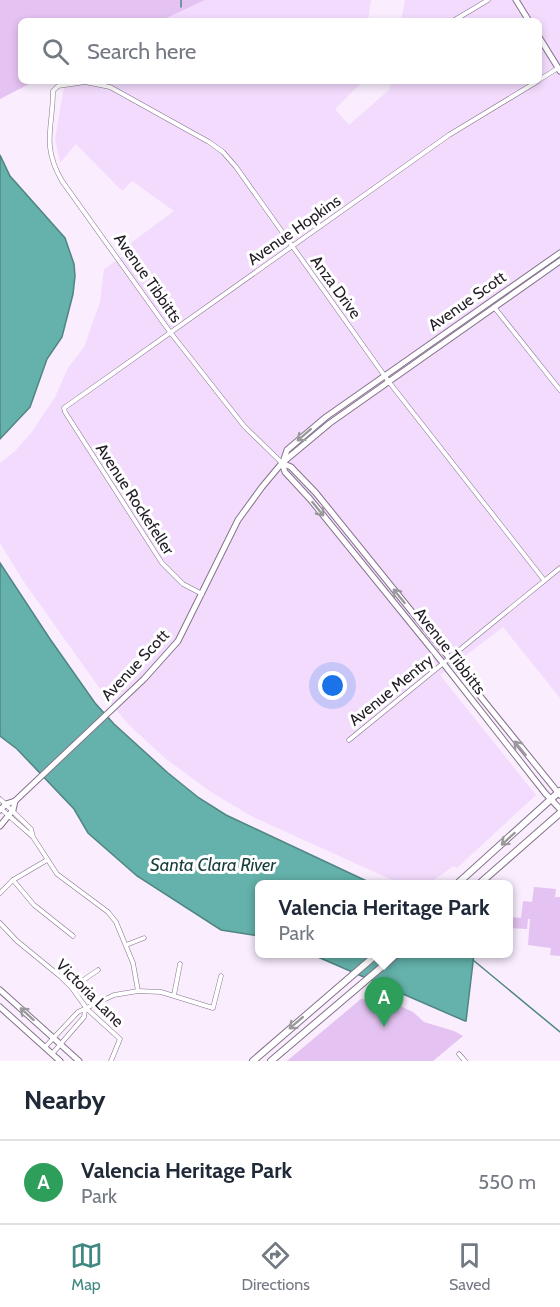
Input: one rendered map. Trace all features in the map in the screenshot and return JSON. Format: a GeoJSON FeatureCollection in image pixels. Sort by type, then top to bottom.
{"type":"FeatureCollection","features":[{"type":"Feature","properties":{"kind":"main road"},"geometry":{"type":"LineString","coordinates":[[516,0],[527,18]]}},
{"type":"Feature","properties":{"kind":"main road"},"geometry":{"type":"LineString","coordinates":[[542,42],[559,70]]}},
{"type":"Feature","properties":{"kind":"main road","name":"Avenue Scott"},"geometry":{"type":"LineString","coordinates":[[282,463],[287,450],[308,432],[560,253]]}},
{"type":"Feature","properties":{"kind":"main road","name":"Avenue Scott"},"geometry":{"type":"LineString","coordinates":[[0,809],[15,801],[144,679],[178,641],[239,519],[282,463],[330,423],[560,261]]}},
{"type":"Feature","properties":{"kind":"main road","name":"Avenue Tibbitts"},"geometry":{"type":"LineString","coordinates":[[282,463],[291,467],[316,493],[559,793]]}},
{"type":"Feature","properties":{"kind":"main road","name":"Avenue Tibbitts"},"geometry":{"type":"LineString","coordinates":[[282,463],[285,472],[310,499],[560,811]]}},
{"type":"Feature","properties":{"kind":"main road"},"geometry":{"type":"LineString","coordinates":[[463,880],[559,793]]}},
{"type":"Feature","properties":{"kind":"main road"},"geometry":{"type":"LineString","coordinates":[[0,826],[13,810],[15,801]]}},
{"type":"Feature","properties":{"kind":"main road"},"geometry":{"type":"LineString","coordinates":[[484,880],[560,811]]}},
{"type":"Feature","properties":{"kind":"main road"},"geometry":{"type":"LineString","coordinates":[[252,1061],[372,958]]}},
{"type":"Feature","properties":{"kind":"main road"},"geometry":{"type":"LineString","coordinates":[[271,1061],[392,958]]}},
{"type":"Feature","properties":{"kind":"main road"},"geometry":{"type":"LineString","coordinates":[[0,990],[79,1061]]}},
{"type":"Feature","properties":{"kind":"main road"},"geometry":{"type":"LineString","coordinates":[[0,1007],[60,1061]]}},
{"type":"Feature","properties":{"kind":"street"},"geometry":{"type":"LineString","coordinates":[[458,18],[488,0]]}},
{"type":"Feature","properties":{"kind":"street","name":"Avenue Hopkins"},"geometry":{"type":"LineString","coordinates":[[542,79],[559,70]]}},
{"type":"Feature","properties":{"kind":"street","name":"Anza Drive"},"geometry":{"type":"LineString","coordinates":[[58,86],[72,84]]}},
{"type":"Feature","properties":{"kind":"street","name":"Anza Drive"},"geometry":{"type":"LineString","coordinates":[[96,84],[110,87],[215,145],[236,167],[389,382],[544,580]]}},
{"type":"Feature","properties":{"kind":"street","name":"Avenue Hopkins"},"geometry":{"type":"LineString","coordinates":[[67,405],[449,135],[533,84]]}},
{"type":"Feature","properties":{"kind":"street","name":"Avenue Tibbitts"},"geometry":{"type":"LineString","coordinates":[[58,86],[53,91],[53,112],[49,133],[49,149],[55,169],[170,332],[244,426],[282,463]]}},
{"type":"Feature","properties":{"kind":"street"},"geometry":{"type":"LineString","coordinates":[[490,301],[560,390]]}},
{"type":"Feature","properties":{"kind":"street","name":"Avenue Rockefeller"},"geometry":{"type":"LineString","coordinates":[[67,405],[64,408],[65,412],[162,563],[183,584],[203,594]]}},
{"type":"Feature","properties":{"kind":"street","name":"Avenue Mentry"},"geometry":{"type":"LineString","coordinates":[[349,740],[560,568]]}},
{"type":"Feature","properties":{"kind":"street"},"geometry":{"type":"LineString","coordinates":[[0,799],[31,829],[33,837],[57,874],[108,912],[116,922],[133,963],[138,991]]}},
{"type":"Feature","properties":{"kind":"street"},"geometry":{"type":"LineString","coordinates":[[0,809],[33,837]]}},
{"type":"Feature","properties":{"kind":"street"},"geometry":{"type":"LineString","coordinates":[[0,893],[13,880],[47,860]]}},
{"type":"Feature","properties":{"kind":"street"},"geometry":{"type":"LineString","coordinates":[[13,880],[34,905],[73,936]]}},
{"type":"Feature","properties":{"kind":"street","name":"Victoria Lane"},"geometry":{"type":"LineString","coordinates":[[0,923],[17,941],[72,988],[86,1010],[120,1039],[111,1061]]}},
{"type":"Feature","properties":{"kind":"street"},"geometry":{"type":"LineString","coordinates":[[126,945],[144,938]]}},
{"type":"Feature","properties":{"kind":"street"},"geometry":{"type":"LineString","coordinates":[[174,995],[180,964]]}},
{"type":"Feature","properties":{"kind":"street"},"geometry":{"type":"LineString","coordinates":[[72,988],[98,970]]}},
{"type":"Feature","properties":{"kind":"street"},"geometry":{"type":"LineString","coordinates":[[45,1047],[78,1012],[114,995],[138,991],[174,995],[213,1008],[221,976]]}},
{"type":"Feature","properties":{"kind":"street"},"geometry":{"type":"LineString","coordinates":[[52,1054],[84,1017],[86,1010]]}},
{"type":"Feature","properties":{"kind":"street"},"geometry":{"type":"LineString","coordinates":[[459,1054],[464,1061]]}},
{"type":"Feature","properties":{"kind":"shaded area"},"geometry":{"type":"Polygon","coordinates":[[[0,0],[205,0],[166,18],[18,18],[18,84],[29,84],[0,99],[0,0]]]}},
{"type":"Feature","properties":{"kind":"shaded area"},"geometry":{"type":"Polygon","coordinates":[[[205,0],[371,0],[368,18],[166,18],[205,0]]]}},
{"type":"Feature","properties":{"kind":"shaded area"},"geometry":{"type":"Polygon","coordinates":[[[405,0],[560,0],[560,698],[503,627],[440,675],[536,795],[457,868],[454,866],[434,880],[392,880],[253,817],[211,792],[166,759],[129,725],[108,700],[24,582],[0,543],[0,463],[15,451],[31,433],[55,397],[68,368],[84,347],[100,302],[104,269],[123,256],[120,251],[174,211],[132,181],[122,191],[76,144],[60,163],[55,139],[64,84],[360,84],[335,109],[349,125],[389,90],[390,84],[542,84],[542,18],[402,18],[405,0]]]}},
{"type":"Feature","properties":{"kind":"shaded area"},"geometry":{"type":"Polygon","coordinates":[[[534,887],[556,889],[555,897],[560,897],[560,956],[550,955],[551,948],[528,945],[530,919],[528,919],[527,929],[513,928],[513,917],[521,918],[523,901],[532,902],[534,887]]]}},
{"type":"Feature","properties":{"kind":"shaded area"},"geometry":{"type":"Polygon","coordinates":[[[361,999],[382,1000],[398,1005],[413,1012],[424,1022],[463,1036],[433,1061],[287,1061],[361,999]]]}},
{"type":"Feature","properties":{"kind":"water"},"geometry":{"type":"Polygon","coordinates":[[[0,155],[10,176],[65,238],[74,264],[75,276],[62,337],[47,359],[30,407],[0,439],[0,155]]]}},
{"type":"Feature","properties":{"kind":"water","name":"Santa Clara River"},"geometry":{"type":"Polygon","coordinates":[[[0,563],[95,703],[114,724],[168,773],[199,798],[226,815],[364,880],[255,880],[255,935],[221,930],[137,876],[88,833],[74,809],[17,749],[0,736],[0,563]]]}},
{"type":"Feature","properties":{"kind":"water"},"geometry":{"type":"Polygon","coordinates":[[[320,958],[474,958],[465,1021],[320,958]]]}},
{"type":"Feature","properties":{"kind":"waterway"},"geometry":{"type":"LineString","coordinates":[[181,0],[181,7]]}},
{"type":"Feature","properties":{"kind":"waterway"},"geometry":{"type":"LineString","coordinates":[[473,960],[560,1032]]}},
{"type":"Feature","properties":{"kind":"place","name":"Valencia Heritage Park"},"geometry":{"type":"Point","coordinates":[384,1027]}}]}
